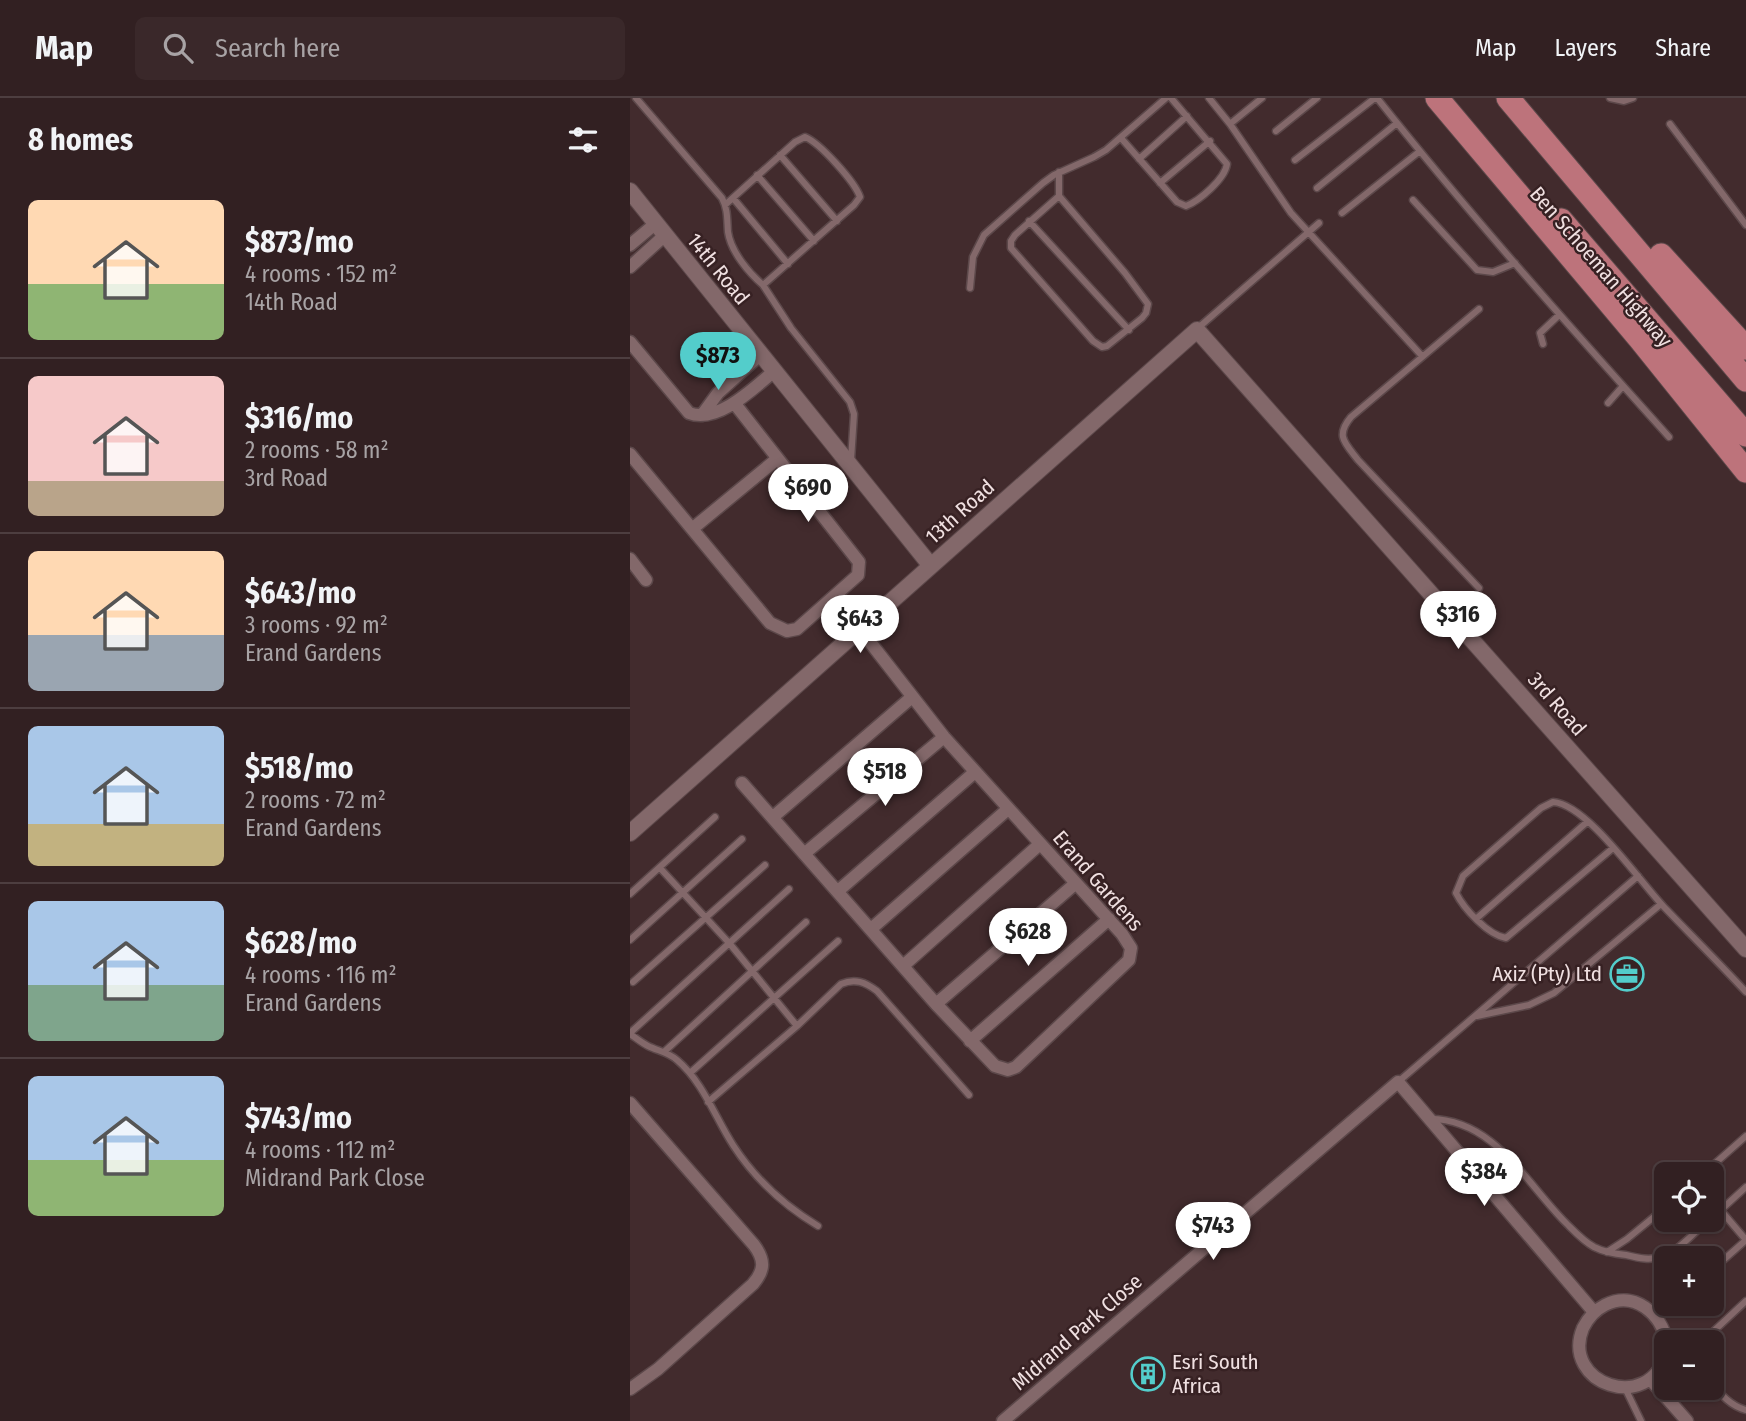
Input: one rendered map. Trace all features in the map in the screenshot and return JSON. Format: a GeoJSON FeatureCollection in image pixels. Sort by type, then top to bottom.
{"type":"FeatureCollection","features":[{"type":"Feature","properties":{"kind":"highway"},"geometry":{"type":"LineString","coordinates":[[1437,98],[1639,338],[1746,471]]}},
{"type":"Feature","properties":{"kind":"highway","name":"Ben Schoeman Highway"},"geometry":{"type":"LineString","coordinates":[[1456,98],[1746,435]]}},
{"type":"Feature","properties":{"kind":"highway"},"geometry":{"type":"LineString","coordinates":[[1509,99],[1570,151],[1746,348]]}},
{"type":"Feature","properties":{"kind":"highway","name":"Ben Schoeman Highway"},"geometry":{"type":"LineString","coordinates":[[1509,99],[1746,380]]}},
{"type":"Feature","properties":{"kind":"street","name":"14th Road"},"geometry":{"type":"LineString","coordinates":[[630,191],[931,566]]}},
{"type":"Feature","properties":{"kind":"street"},"geometry":{"type":"LineString","coordinates":[[630,246],[660,230]]}},
{"type":"Feature","properties":{"kind":"street"},"geometry":{"type":"LineString","coordinates":[[630,267],[660,230]]}},
{"type":"Feature","properties":{"kind":"street","name":"13th Road"},"geometry":{"type":"LineString","coordinates":[[630,833],[1197,330]]}},
{"type":"Feature","properties":{"kind":"street","name":"3rd Road"},"geometry":{"type":"LineString","coordinates":[[1197,330],[1746,948]]}},
{"type":"Feature","properties":{"kind":"street"},"geometry":{"type":"LineString","coordinates":[[630,342],[689,413],[701,416],[735,404],[773,372]]}},
{"type":"Feature","properties":{"kind":"street"},"geometry":{"type":"LineString","coordinates":[[701,416],[718,393],[760,355]]}},
{"type":"Feature","properties":{"kind":"street"},"geometry":{"type":"LineString","coordinates":[[630,454],[770,623],[787,632],[797,629],[858,575],[859,562],[735,404]]}},
{"type":"Feature","properties":{"kind":"street"},"geometry":{"type":"LineString","coordinates":[[692,529],[777,459]]}},
{"type":"Feature","properties":{"kind":"street"},"geometry":{"type":"LineString","coordinates":[[630,559],[646,580]]}},
{"type":"Feature","properties":{"kind":"street","name":"Erand Gardens"},"geometry":{"type":"LineString","coordinates":[[743,783],[936,1004],[995,1066],[1009,1069],[1016,1067],[1129,960],[1131,954],[1128,942],[944,737],[859,628]]}},
{"type":"Feature","properties":{"kind":"street"},"geometry":{"type":"LineString","coordinates":[[773,817],[912,697]]}},
{"type":"Feature","properties":{"kind":"street"},"geometry":{"type":"LineString","coordinates":[[804,854],[944,737]]}},
{"type":"Feature","properties":{"kind":"street"},"geometry":{"type":"LineString","coordinates":[[838,891],[975,772]]}},
{"type":"Feature","properties":{"kind":"street"},"geometry":{"type":"LineString","coordinates":[[871,929],[1008,808]]}},
{"type":"Feature","properties":{"kind":"street"},"geometry":{"type":"LineString","coordinates":[[903,966],[1040,844]]}},
{"type":"Feature","properties":{"kind":"street"},"geometry":{"type":"LineString","coordinates":[[936,1004],[1076,883]]}},
{"type":"Feature","properties":{"kind":"street"},"geometry":{"type":"LineString","coordinates":[[970,1041],[1109,919]]}},
{"type":"Feature","properties":{"kind":"street"},"geometry":{"type":"LineString","coordinates":[[1398,1082],[1594,1312]]}},
{"type":"Feature","properties":{"kind":"street","name":"Midrand Park Close"},"geometry":{"type":"LineString","coordinates":[[1006,1420],[1398,1082]]}},
{"type":"Feature","properties":{"kind":"street"},"geometry":{"type":"LineString","coordinates":[[630,1104],[754,1245],[761,1254],[763,1263],[759,1277],[753,1284],[658,1368],[630,1389]]}},
{"type":"Feature","properties":{"kind":"street"},"geometry":{"type":"LineString","coordinates":[[1654,1313],[1647,1307],[1633,1302],[1606,1304],[1586,1322],[1580,1348],[1590,1373],[1612,1387],[1639,1385],[1654,1375]]}},
{"type":"Feature","properties":{"kind":"street"},"geometry":{"type":"LineString","coordinates":[[1657,1316],[1664,1330]]}},
{"type":"Feature","properties":{"kind":"street"},"geometry":{"type":"LineString","coordinates":[[1650,1379],[1687,1421]]}},
{"type":"Feature","properties":{"kind":"lane"},"geometry":{"type":"LineString","coordinates":[[636,98],[725,205],[730,242],[791,328],[850,402],[854,414],[851,467]]}},
{"type":"Feature","properties":{"kind":"lane"},"geometry":{"type":"LineString","coordinates":[[970,288],[973,257],[984,235],[1043,183],[1059,172],[1094,157],[1121,138],[1166,98]]}},
{"type":"Feature","properties":{"kind":"lane"},"geometry":{"type":"LineString","coordinates":[[1121,138],[1182,205],[1188,206],[1194,202],[1223,176],[1227,169],[1226,161],[1171,98]]}},
{"type":"Feature","properties":{"kind":"lane"},"geometry":{"type":"LineString","coordinates":[[1209,98],[1230,124],[1279,197],[1422,356]]}},
{"type":"Feature","properties":{"kind":"lane"},"geometry":{"type":"LineString","coordinates":[[1230,124],[1262,98]]}},
{"type":"Feature","properties":{"kind":"lane"},"geometry":{"type":"LineString","coordinates":[[1276,131],[1317,98]]}},
{"type":"Feature","properties":{"kind":"lane"},"geometry":{"type":"LineString","coordinates":[[1295,160],[1376,98],[1559,315],[1669,437]]}},
{"type":"Feature","properties":{"kind":"lane"},"geometry":{"type":"LineString","coordinates":[[1610,98],[1618,101],[1633,98]]}},
{"type":"Feature","properties":{"kind":"lane"},"geometry":{"type":"LineString","coordinates":[[1139,159],[1187,116]]}},
{"type":"Feature","properties":{"kind":"lane"},"geometry":{"type":"LineString","coordinates":[[1317,188],[1397,123]]}},
{"type":"Feature","properties":{"kind":"lane"},"geometry":{"type":"LineString","coordinates":[[1671,124],[1746,225]]}},
{"type":"Feature","properties":{"kind":"lane"},"geometry":{"type":"LineString","coordinates":[[725,205],[802,138],[816,143],[860,197],[763,285]]}},
{"type":"Feature","properties":{"kind":"lane"},"geometry":{"type":"LineString","coordinates":[[1160,183],[1210,141]]}},
{"type":"Feature","properties":{"kind":"lane"},"geometry":{"type":"LineString","coordinates":[[1342,212],[1420,151]]}},
{"type":"Feature","properties":{"kind":"lane"},"geometry":{"type":"LineString","coordinates":[[780,155],[837,220]]}},
{"type":"Feature","properties":{"kind":"lane"},"geometry":{"type":"LineString","coordinates":[[1059,172],[1059,196],[1145,297],[1148,308],[1146,313],[1107,346],[1102,347],[1093,341],[1011,248],[1011,241],[1028,221],[1059,196]]}},
{"type":"Feature","properties":{"kind":"lane"},"geometry":{"type":"LineString","coordinates":[[757,175],[814,241]]}},
{"type":"Feature","properties":{"kind":"lane"},"geometry":{"type":"LineString","coordinates":[[733,198],[788,264]]}},
{"type":"Feature","properties":{"kind":"lane"},"geometry":{"type":"LineString","coordinates":[[1413,200],[1477,270],[1493,272],[1515,264]]}},
{"type":"Feature","properties":{"kind":"lane"},"geometry":{"type":"LineString","coordinates":[[1028,221],[1129,330]]}},
{"type":"Feature","properties":{"kind":"lane","name":"13th Road"},"geometry":{"type":"LineString","coordinates":[[1197,330],[1319,223]]}},
{"type":"Feature","properties":{"kind":"lane"},"geometry":{"type":"LineString","coordinates":[[1479,309],[1351,417],[1343,429],[1343,440],[1358,460],[1479,589]]}},
{"type":"Feature","properties":{"kind":"lane"},"geometry":{"type":"LineString","coordinates":[[1543,344],[1540,333],[1559,315]]}},
{"type":"Feature","properties":{"kind":"lane"},"geometry":{"type":"LineString","coordinates":[[1608,403],[1623,386]]}},
{"type":"Feature","properties":{"kind":"lane"},"geometry":{"type":"LineString","coordinates":[[1613,848],[1509,937],[1502,938],[1494,934],[1460,901],[1456,893],[1462,876],[1541,808],[1553,802],[1564,804],[1613,848],[1661,904],[1746,992]]}},
{"type":"Feature","properties":{"kind":"lane"},"geometry":{"type":"LineString","coordinates":[[630,894],[715,817]]}},
{"type":"Feature","properties":{"kind":"lane"},"geometry":{"type":"LineString","coordinates":[[1477,918],[1587,822]]}},
{"type":"Feature","properties":{"kind":"lane"},"geometry":{"type":"LineString","coordinates":[[630,940],[742,839]]}},
{"type":"Feature","properties":{"kind":"lane"},"geometry":{"type":"LineString","coordinates":[[633,982],[765,866]]}},
{"type":"Feature","properties":{"kind":"lane"},"geometry":{"type":"LineString","coordinates":[[660,868],[730,944],[797,1026]]}},
{"type":"Feature","properties":{"kind":"lane"},"geometry":{"type":"LineString","coordinates":[[1398,1082],[1638,876]]}},
{"type":"Feature","properties":{"kind":"lane"},"geometry":{"type":"LineString","coordinates":[[789,890],[630,1034],[677,1059],[690,1073],[733,1145],[759,1180],[779,1200],[818,1226]]}},
{"type":"Feature","properties":{"kind":"lane"},"geometry":{"type":"LineString","coordinates":[[1475,1016],[1529,1005],[1554,993],[1661,904]]}},
{"type":"Feature","properties":{"kind":"lane"},"geometry":{"type":"LineString","coordinates":[[665,1051],[806,922]]}},
{"type":"Feature","properties":{"kind":"lane"},"geometry":{"type":"LineString","coordinates":[[690,1073],[838,941]]}},
{"type":"Feature","properties":{"kind":"lane"},"geometry":{"type":"LineString","coordinates":[[708,1102],[797,1026],[841,984],[849,980],[858,981],[877,991],[969,1095]]}},
{"type":"Feature","properties":{"kind":"lane"},"geometry":{"type":"LineString","coordinates":[[1430,1119],[1459,1123],[1495,1144],[1585,1241],[1607,1252],[1640,1258],[1661,1257],[1670,1253],[1695,1232]]}},
{"type":"Feature","properties":{"kind":"lane"},"geometry":{"type":"LineString","coordinates":[[1717,1162],[1746,1136]]}},
{"type":"Feature","properties":{"kind":"lane"},"geometry":{"type":"LineString","coordinates":[[1724,1206],[1746,1187]]}},
{"type":"Feature","properties":{"kind":"lane"},"geometry":{"type":"LineString","coordinates":[[1724,1215],[1746,1240],[1724,1259]]}},
{"type":"Feature","properties":{"kind":"lane"},"geometry":{"type":"LineString","coordinates":[[1607,1252],[1654,1217]]}},
{"type":"Feature","properties":{"kind":"lane"},"geometry":{"type":"LineString","coordinates":[[1715,1330],[1746,1301]]}},
{"type":"Feature","properties":{"kind":"lane"},"geometry":{"type":"LineString","coordinates":[[1625,1388],[1641,1421]]}},
{"type":"Feature","properties":{"kind":"lane"},"geometry":{"type":"LineString","coordinates":[[1724,1397],[1735,1406],[1746,1410]]}},
{"type":"Feature","properties":{"kind":"place","name":"Axiz (Pty) Ltd"},"geometry":{"type":"Point","coordinates":[1627,974]}},
{"type":"Feature","properties":{"kind":"place","name":"Esri South Africa"},"geometry":{"type":"Point","coordinates":[1148,1374]}}]}
